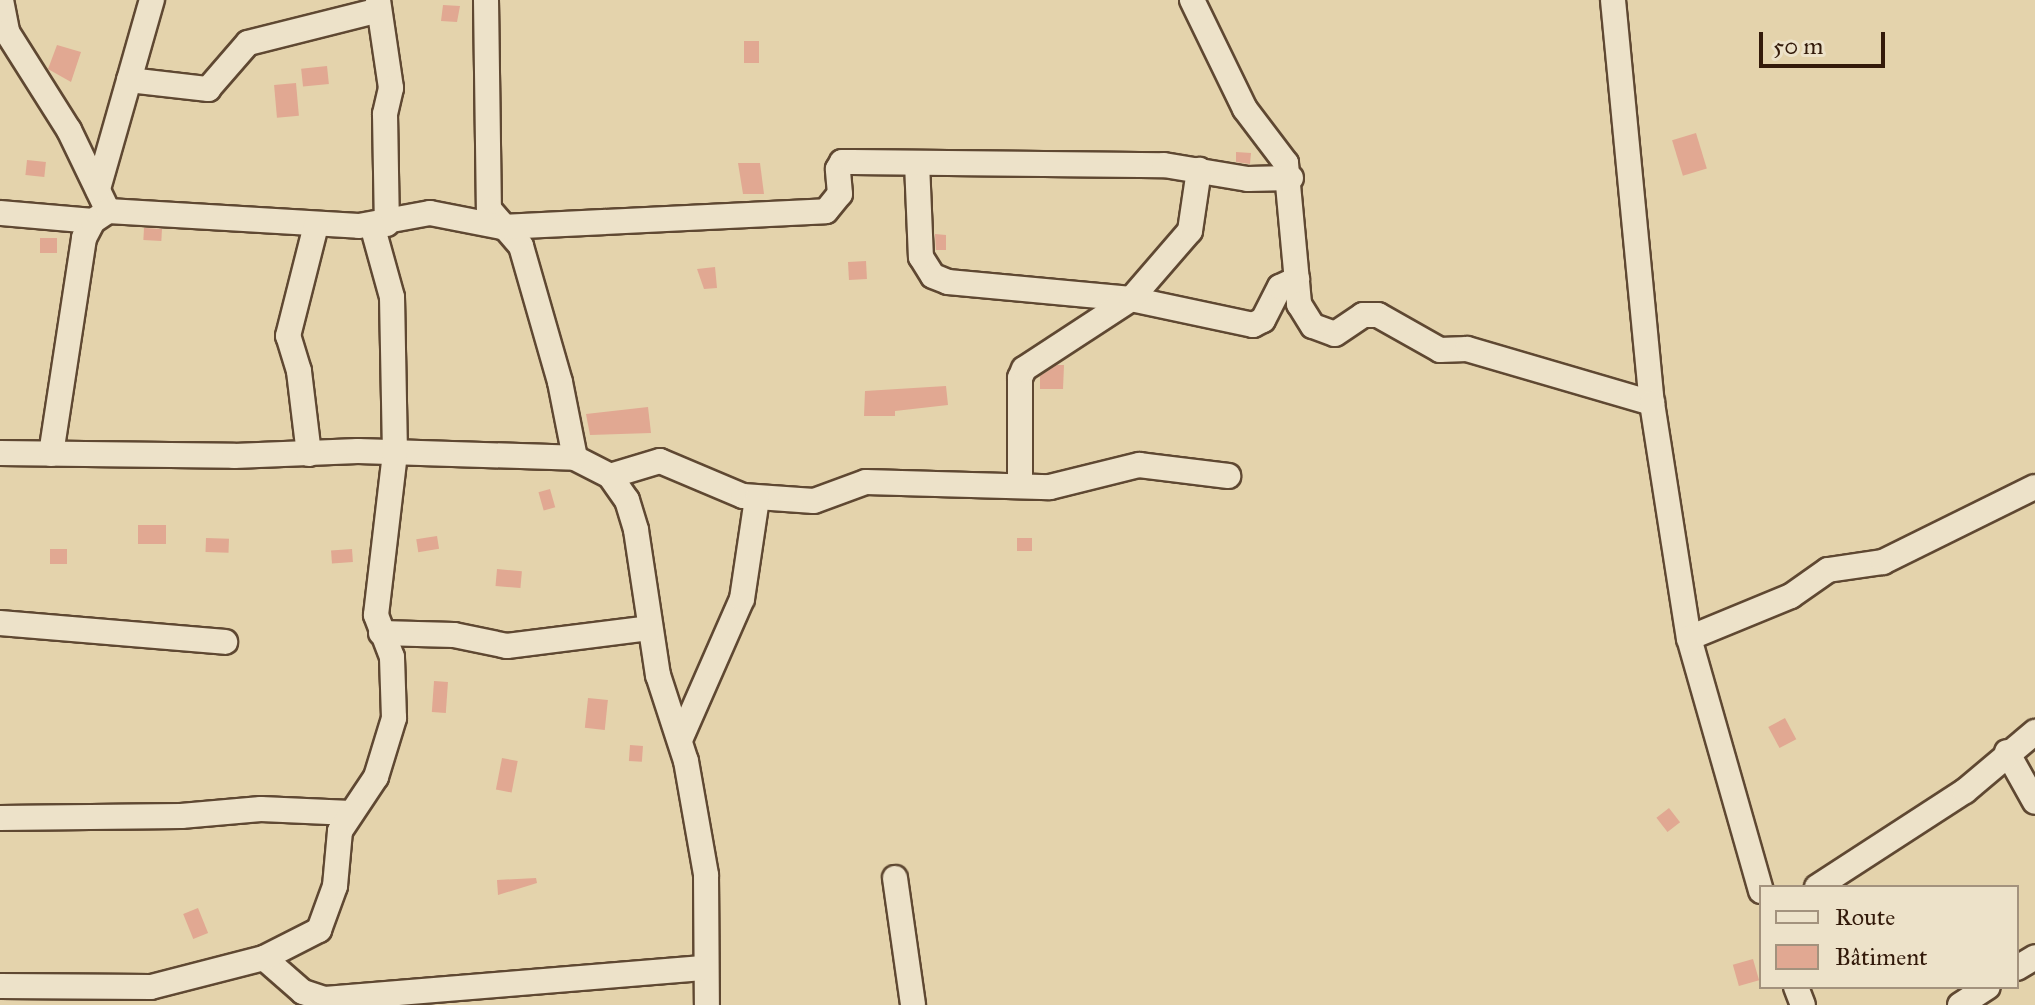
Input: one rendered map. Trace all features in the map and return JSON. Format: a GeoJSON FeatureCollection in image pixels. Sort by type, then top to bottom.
{"type":"FeatureCollection","features":[{"type":"Feature","properties":{"kind":"street"},"geometry":{"type":"LineString","coordinates":[[1,0],[3,31],[69,130],[100,207]]}},
{"type":"Feature","properties":{"kind":"street"},"geometry":{"type":"LineString","coordinates":[[51,454],[84,238],[100,207],[129,80],[152,0]]}},
{"type":"Feature","properties":{"kind":"street"},"geometry":{"type":"LineString","coordinates":[[486,0],[485,172],[489,209],[521,246],[560,382],[575,458]]}},
{"type":"Feature","properties":{"kind":"street"},"geometry":{"type":"LineString","coordinates":[[1192,0],[1245,109],[1278,151],[1291,178],[1297,279],[1303,316],[1326,335],[1363,315],[1378,315],[1440,350],[1467,349],[1652,403]]}},
{"type":"Feature","properties":{"kind":"street"},"geometry":{"type":"LineString","coordinates":[[1613,0],[1652,403],[1689,638],[1759,885]]}},
{"type":"Feature","properties":{"kind":"street"},"geometry":{"type":"LineString","coordinates":[[0,986],[157,994],[264,958],[319,930],[335,886],[340,831],[376,777],[394,718],[392,657],[381,633],[377,601],[395,453],[392,297],[380,225],[385,114],[391,88],[378,5],[248,43],[208,89],[129,80]]}},
{"type":"Feature","properties":{"kind":"street"},"geometry":{"type":"LineString","coordinates":[[0,213],[100,207],[316,225],[380,225],[430,213],[502,227],[826,211],[840,194],[842,162],[1199,170],[1248,179],[1291,178]]}},
{"type":"Feature","properties":{"kind":"street"},"geometry":{"type":"LineString","coordinates":[[917,163],[921,257],[933,276],[1131,299],[1253,325],[1263,320],[1280,287],[1297,279]]}},
{"type":"Feature","properties":{"kind":"street"},"geometry":{"type":"LineString","coordinates":[[1020,486],[1020,378],[1024,369],[1131,299],[1190,231],[1199,170]]}},
{"type":"Feature","properties":{"kind":"street"},"geometry":{"type":"LineString","coordinates":[[309,454],[299,371],[288,336],[316,225]]}},
{"type":"Feature","properties":{"kind":"street"},"geometry":{"type":"LineString","coordinates":[[0,453],[395,453],[575,458],[610,476],[627,500],[636,530],[649,628],[665,705],[680,740],[707,890],[703,968],[707,1005]]}},
{"type":"Feature","properties":{"kind":"street"},"geometry":{"type":"LineString","coordinates":[[610,476],[660,461],[757,499],[828,499],[866,482],[1020,486],[1092,480],[1139,465],[1228,476]]}},
{"type":"Feature","properties":{"kind":"street"},"geometry":{"type":"LineString","coordinates":[[1689,638],[1791,596],[1841,564],[1883,562],[2035,487]]}},
{"type":"Feature","properties":{"kind":"street"},"geometry":{"type":"LineString","coordinates":[[680,740],[742,599],[757,499]]}},
{"type":"Feature","properties":{"kind":"street"},"geometry":{"type":"LineString","coordinates":[[0,623],[225,642]]}},
{"type":"Feature","properties":{"kind":"street"},"geometry":{"type":"LineString","coordinates":[[381,633],[454,635],[507,646],[649,628]]}},
{"type":"Feature","properties":{"kind":"street"},"geometry":{"type":"LineString","coordinates":[[1820,885],[1965,791],[2007,752],[2035,732]]}},
{"type":"Feature","properties":{"kind":"street"},"geometry":{"type":"LineString","coordinates":[[2007,752],[2035,802]]}},
{"type":"Feature","properties":{"kind":"street"},"geometry":{"type":"LineString","coordinates":[[0,818],[181,816],[261,809],[351,813]]}},
{"type":"Feature","properties":{"kind":"street"},"geometry":{"type":"LineString","coordinates":[[895,878],[913,1005]]}},
{"type":"Feature","properties":{"kind":"street"},"geometry":{"type":"LineString","coordinates":[[264,958],[303,992],[325,999],[703,968]]}},
{"type":"Feature","properties":{"kind":"street"},"geometry":{"type":"LineString","coordinates":[[1960,1005],[1985,989]]}},
{"type":"Feature","properties":{"kind":"building"},"geometry":{"type":"Polygon","coordinates":[[[443,5],[460,6],[457,22],[441,21],[443,5]]]}},
{"type":"Feature","properties":{"kind":"building"},"geometry":{"type":"Polygon","coordinates":[[[744,41],[759,41],[759,63],[744,63],[744,41]]]}},
{"type":"Feature","properties":{"kind":"building"},"geometry":{"type":"Polygon","coordinates":[[[57,45],[81,52],[71,82],[48,69],[57,45]]]}},
{"type":"Feature","properties":{"kind":"building"},"geometry":{"type":"Polygon","coordinates":[[[327,66],[329,84],[303,87],[301,69],[327,66]]]}},
{"type":"Feature","properties":{"kind":"building"},"geometry":{"type":"Polygon","coordinates":[[[296,83],[299,116],[277,118],[274,85],[296,83]]]}},
{"type":"Feature","properties":{"kind":"building"},"geometry":{"type":"Polygon","coordinates":[[[1696,133],[1707,168],[1683,176],[1672,140],[1696,133]]]}},
{"type":"Feature","properties":{"kind":"building"},"geometry":{"type":"Polygon","coordinates":[[[1236,152],[1251,153],[1250,164],[1236,162],[1236,152]]]}},
{"type":"Feature","properties":{"kind":"building"},"geometry":{"type":"Polygon","coordinates":[[[27,160],[46,162],[44,177],[25,175],[27,160]]]}},
{"type":"Feature","properties":{"kind":"building"},"geometry":{"type":"Polygon","coordinates":[[[738,163],[760,163],[764,194],[743,194],[738,163]]]}},
{"type":"Feature","properties":{"kind":"building"},"geometry":{"type":"Polygon","coordinates":[[[144,228],[162,229],[161,241],[143,240],[144,228]]]}},
{"type":"Feature","properties":{"kind":"building"},"geometry":{"type":"Polygon","coordinates":[[[935,234],[946,235],[946,250],[936,250],[935,234]]]}},
{"type":"Feature","properties":{"kind":"building"},"geometry":{"type":"Polygon","coordinates":[[[40,238],[57,238],[57,253],[40,253],[40,238]]]}},
{"type":"Feature","properties":{"kind":"building"},"geometry":{"type":"Polygon","coordinates":[[[866,261],[867,279],[849,280],[848,262],[866,261]]]}},
{"type":"Feature","properties":{"kind":"building"},"geometry":{"type":"Polygon","coordinates":[[[715,267],[717,288],[704,289],[697,269],[715,267]]]}},
{"type":"Feature","properties":{"kind":"building"},"geometry":{"type":"Polygon","coordinates":[[[1057,365],[1064,365],[1063,389],[1040,389],[1040,376],[1057,365]]]}},
{"type":"Feature","properties":{"kind":"building"},"geometry":{"type":"Polygon","coordinates":[[[946,386],[948,405],[895,411],[895,416],[864,416],[865,391],[946,386]]]}},
{"type":"Feature","properties":{"kind":"building"},"geometry":{"type":"Polygon","coordinates":[[[648,407],[651,433],[590,435],[586,414],[648,407]]]}},
{"type":"Feature","properties":{"kind":"building"},"geometry":{"type":"Polygon","coordinates":[[[550,489],[555,507],[544,511],[538,492],[550,489]]]}},
{"type":"Feature","properties":{"kind":"building"},"geometry":{"type":"Polygon","coordinates":[[[138,525],[166,525],[166,544],[138,544],[138,525]]]}},
{"type":"Feature","properties":{"kind":"building"},"geometry":{"type":"Polygon","coordinates":[[[437,536],[439,549],[418,552],[416,539],[437,536]]]}},
{"type":"Feature","properties":{"kind":"building"},"geometry":{"type":"Polygon","coordinates":[[[206,538],[229,539],[228,553],[206,552],[206,538]]]}},
{"type":"Feature","properties":{"kind":"building"},"geometry":{"type":"Polygon","coordinates":[[[1017,538],[1032,538],[1032,551],[1017,551],[1017,538]]]}},
{"type":"Feature","properties":{"kind":"building"},"geometry":{"type":"Polygon","coordinates":[[[50,549],[67,549],[67,564],[50,564],[50,549]]]}},
{"type":"Feature","properties":{"kind":"building"},"geometry":{"type":"Polygon","coordinates":[[[352,549],[353,562],[332,563],[331,550],[352,549]]]}},
{"type":"Feature","properties":{"kind":"building"},"geometry":{"type":"Polygon","coordinates":[[[497,569],[522,571],[520,588],[496,586],[497,569]]]}},
{"type":"Feature","properties":{"kind":"building"},"geometry":{"type":"Polygon","coordinates":[[[434,681],[448,682],[446,713],[432,712],[434,681]]]}},
{"type":"Feature","properties":{"kind":"building"},"geometry":{"type":"Polygon","coordinates":[[[588,698],[608,700],[605,730],[585,728],[588,698]]]}},
{"type":"Feature","properties":{"kind":"building"},"geometry":{"type":"Polygon","coordinates":[[[1785,718],[1796,739],[1779,748],[1768,727],[1785,718]]]}},
{"type":"Feature","properties":{"kind":"building"},"geometry":{"type":"Polygon","coordinates":[[[630,745],[643,746],[642,762],[629,761],[630,745]]]}},
{"type":"Feature","properties":{"kind":"building"},"geometry":{"type":"Polygon","coordinates":[[[502,758],[518,761],[512,792],[496,789],[502,758]]]}},
{"type":"Feature","properties":{"kind":"building"},"geometry":{"type":"Polygon","coordinates":[[[1669,808],[1680,822],[1667,832],[1656,818],[1669,808]]]}},
{"type":"Feature","properties":{"kind":"building"},"geometry":{"type":"Polygon","coordinates":[[[536,878],[537,883],[498,895],[497,880],[536,878]]]}},
{"type":"Feature","properties":{"kind":"building"},"geometry":{"type":"Polygon","coordinates":[[[198,908],[208,933],[193,939],[183,914],[198,908]]]}},
{"type":"Feature","properties":{"kind":"building"},"geometry":{"type":"Polygon","coordinates":[[[1753,959],[1759,980],[1739,986],[1733,965],[1753,959]]]}}]}
